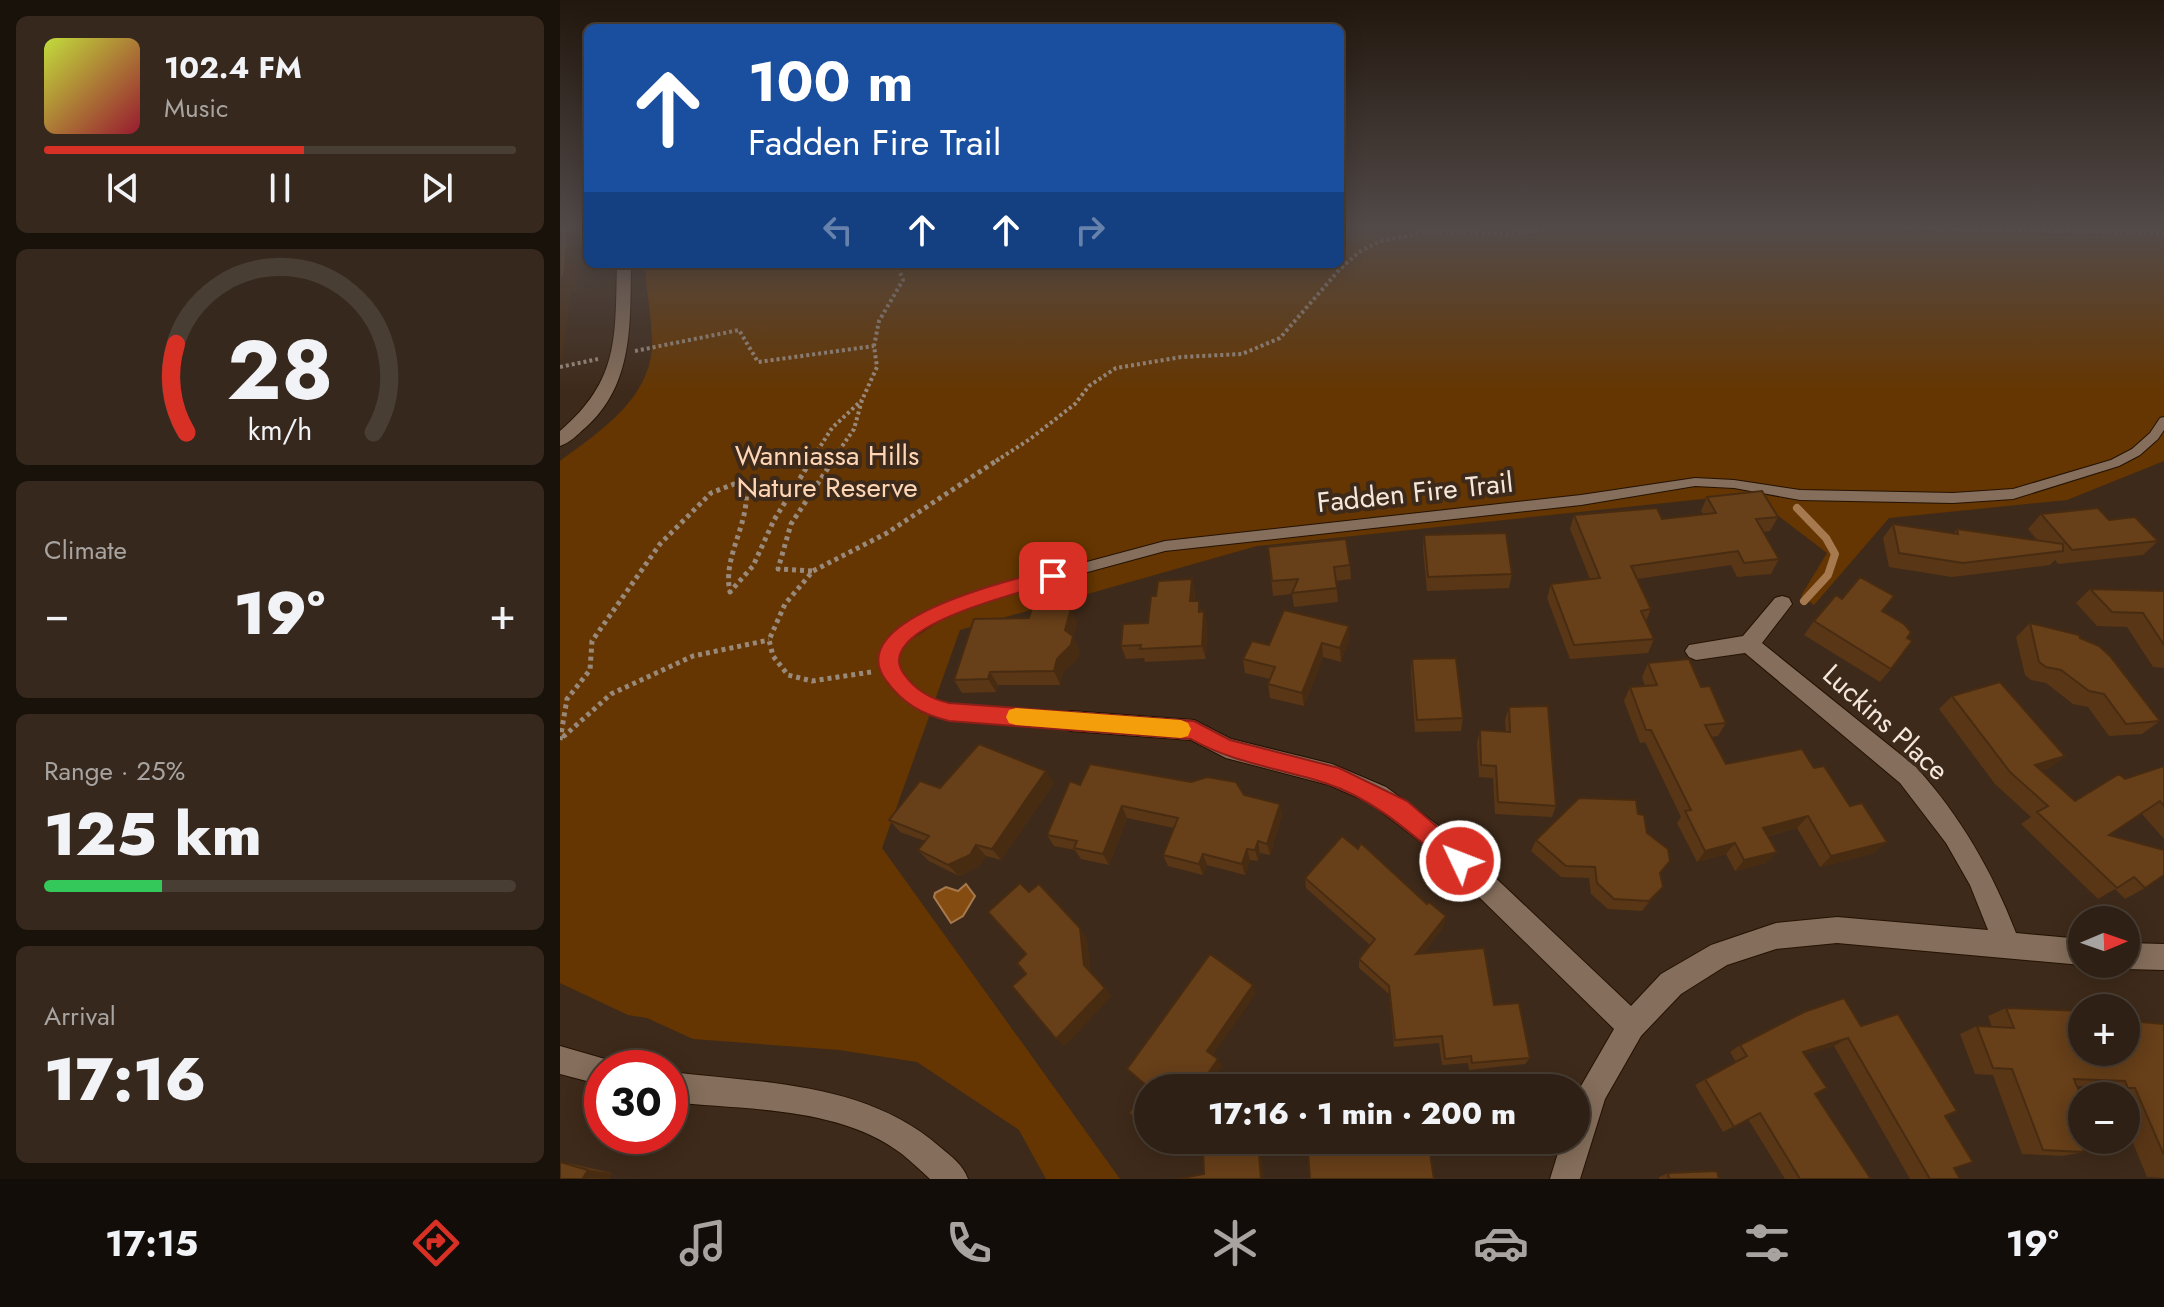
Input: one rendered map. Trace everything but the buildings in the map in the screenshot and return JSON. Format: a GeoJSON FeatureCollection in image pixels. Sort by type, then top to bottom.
{"type":"FeatureCollection","features":[{"type":"Feature","properties":{"kind":"street"},"geometry":{"type":"LineString","coordinates":[[560,440],[587,417],[608,390],[621,354],[623,283]]}},
{"type":"Feature","properties":{"kind":"street"},"geometry":{"type":"LineString","coordinates":[[1696,651],[1749,644],[1782,604]]}},
{"type":"Feature","properties":{"kind":"street","name":"Luckins Place"},"geometry":{"type":"LineString","coordinates":[[1749,644],[1908,775],[1930,798],[1967,849],[2007,945]]}},
{"type":"Feature","properties":{"kind":"street"},"geometry":{"type":"LineString","coordinates":[[1071,721],[1194,730],[1226,748],[1332,775],[1378,795],[1438,840],[1631,1026]]}},
{"type":"Feature","properties":{"kind":"street"},"geometry":{"type":"LineString","coordinates":[[1565,1179],[1592,1093],[1631,1026],[1671,984],[1720,954],[1776,936],[1837,930],[2068,951]]}},
{"type":"Feature","properties":{"kind":"street"},"geometry":{"type":"LineString","coordinates":[[2140,956],[2164,957]]}},
{"type":"Feature","properties":{"kind":"street"},"geometry":{"type":"LineString","coordinates":[[560,1060],[584,1066]]}},
{"type":"Feature","properties":{"kind":"street"},"geometry":{"type":"LineString","coordinates":[[688,1089],[815,1103],[850,1112],[911,1142],[953,1179]]}},
{"type":"Feature","properties":{"kind":"lane","name":"Fadden Fire Trail"},"geometry":{"type":"LineString","coordinates":[[888,668],[889,653],[897,640],[946,609],[997,591],[1165,546],[1581,500],[1695,482],[1734,484],[1800,495],[1953,498],[2013,494],[2115,463],[2136,452],[2154,436],[2164,421]]}},
{"type":"Feature","properties":{"kind":"lane"},"geometry":{"type":"LineString","coordinates":[[888,668],[902,688],[926,706],[949,712],[1071,721]]}},
{"type":"Feature","properties":{"kind":"path"},"geometry":{"type":"LineString","coordinates":[[813,571],[778,569],[791,524],[854,429],[862,400],[877,367],[874,346],[879,321],[901,283]]}},
{"type":"Feature","properties":{"kind":"path"},"geometry":{"type":"LineString","coordinates":[[888,668],[847,678],[812,681],[788,675],[773,656],[769,640],[785,604],[813,571],[887,533],[1030,439],[1075,404],[1089,386],[1116,368],[1181,357],[1242,354],[1280,338],[1330,283]]}},
{"type":"Feature","properties":{"kind":"path"},"geometry":{"type":"LineString","coordinates":[[560,367],[739,330],[758,362],[874,346]]}},
{"type":"Feature","properties":{"kind":"path"},"geometry":{"type":"LineString","coordinates":[[561,739],[567,699],[590,670],[592,641],[660,544],[711,493],[734,484],[746,488],[749,501],[744,529],[726,572],[730,592],[737,588],[753,566],[774,520],[832,428],[862,400]]}},
{"type":"Feature","properties":{"kind":"path"},"geometry":{"type":"LineString","coordinates":[[561,739],[611,694],[693,656],[769,640]]}},
{"type":"Feature","properties":{"kind":"green space","name":"Wanniassa Hills Nature Reserve"},"geometry":{"type":"Polygon","coordinates":[[[647,283],[2164,283],[2164,461],[2067,500],[1889,518],[1814,605],[1801,596],[1827,553],[1750,494],[1257,546],[960,630],[882,848],[1120,1179],[1046,1179],[1019,1130],[917,1062],[839,1050],[693,1039],[647,1018],[628,1015],[560,983],[560,461],[606,426],[633,398],[649,364],[651,324],[647,283]]]}},
{"type":"Feature","properties":{"kind":"shaded area"},"geometry":{"type":"Polygon","coordinates":[[[966,884],[975,896],[963,916],[951,923],[934,897],[935,893],[946,887],[958,891],[966,884]]]}},
{"type":"Feature","properties":{"kind":"waterway"},"geometry":{"type":"LineString","coordinates":[[1797,508],[1826,538],[1835,554],[1828,575],[1804,601]]}},
{"type":"Feature","properties":{"kind":"slow traffic"},"geometry":{"type":"LineString","coordinates":[[1016,717],[1181,729]]}},
{"type":"Feature","properties":{"kind":"route"},"geometry":{"type":"LineString","coordinates":[[1053,576],[946,609],[919,624],[897,640],[889,653],[888,668],[902,688],[926,706],[949,712],[1194,730],[1226,748],[1332,775],[1399,808],[1460,861]]}}]}
